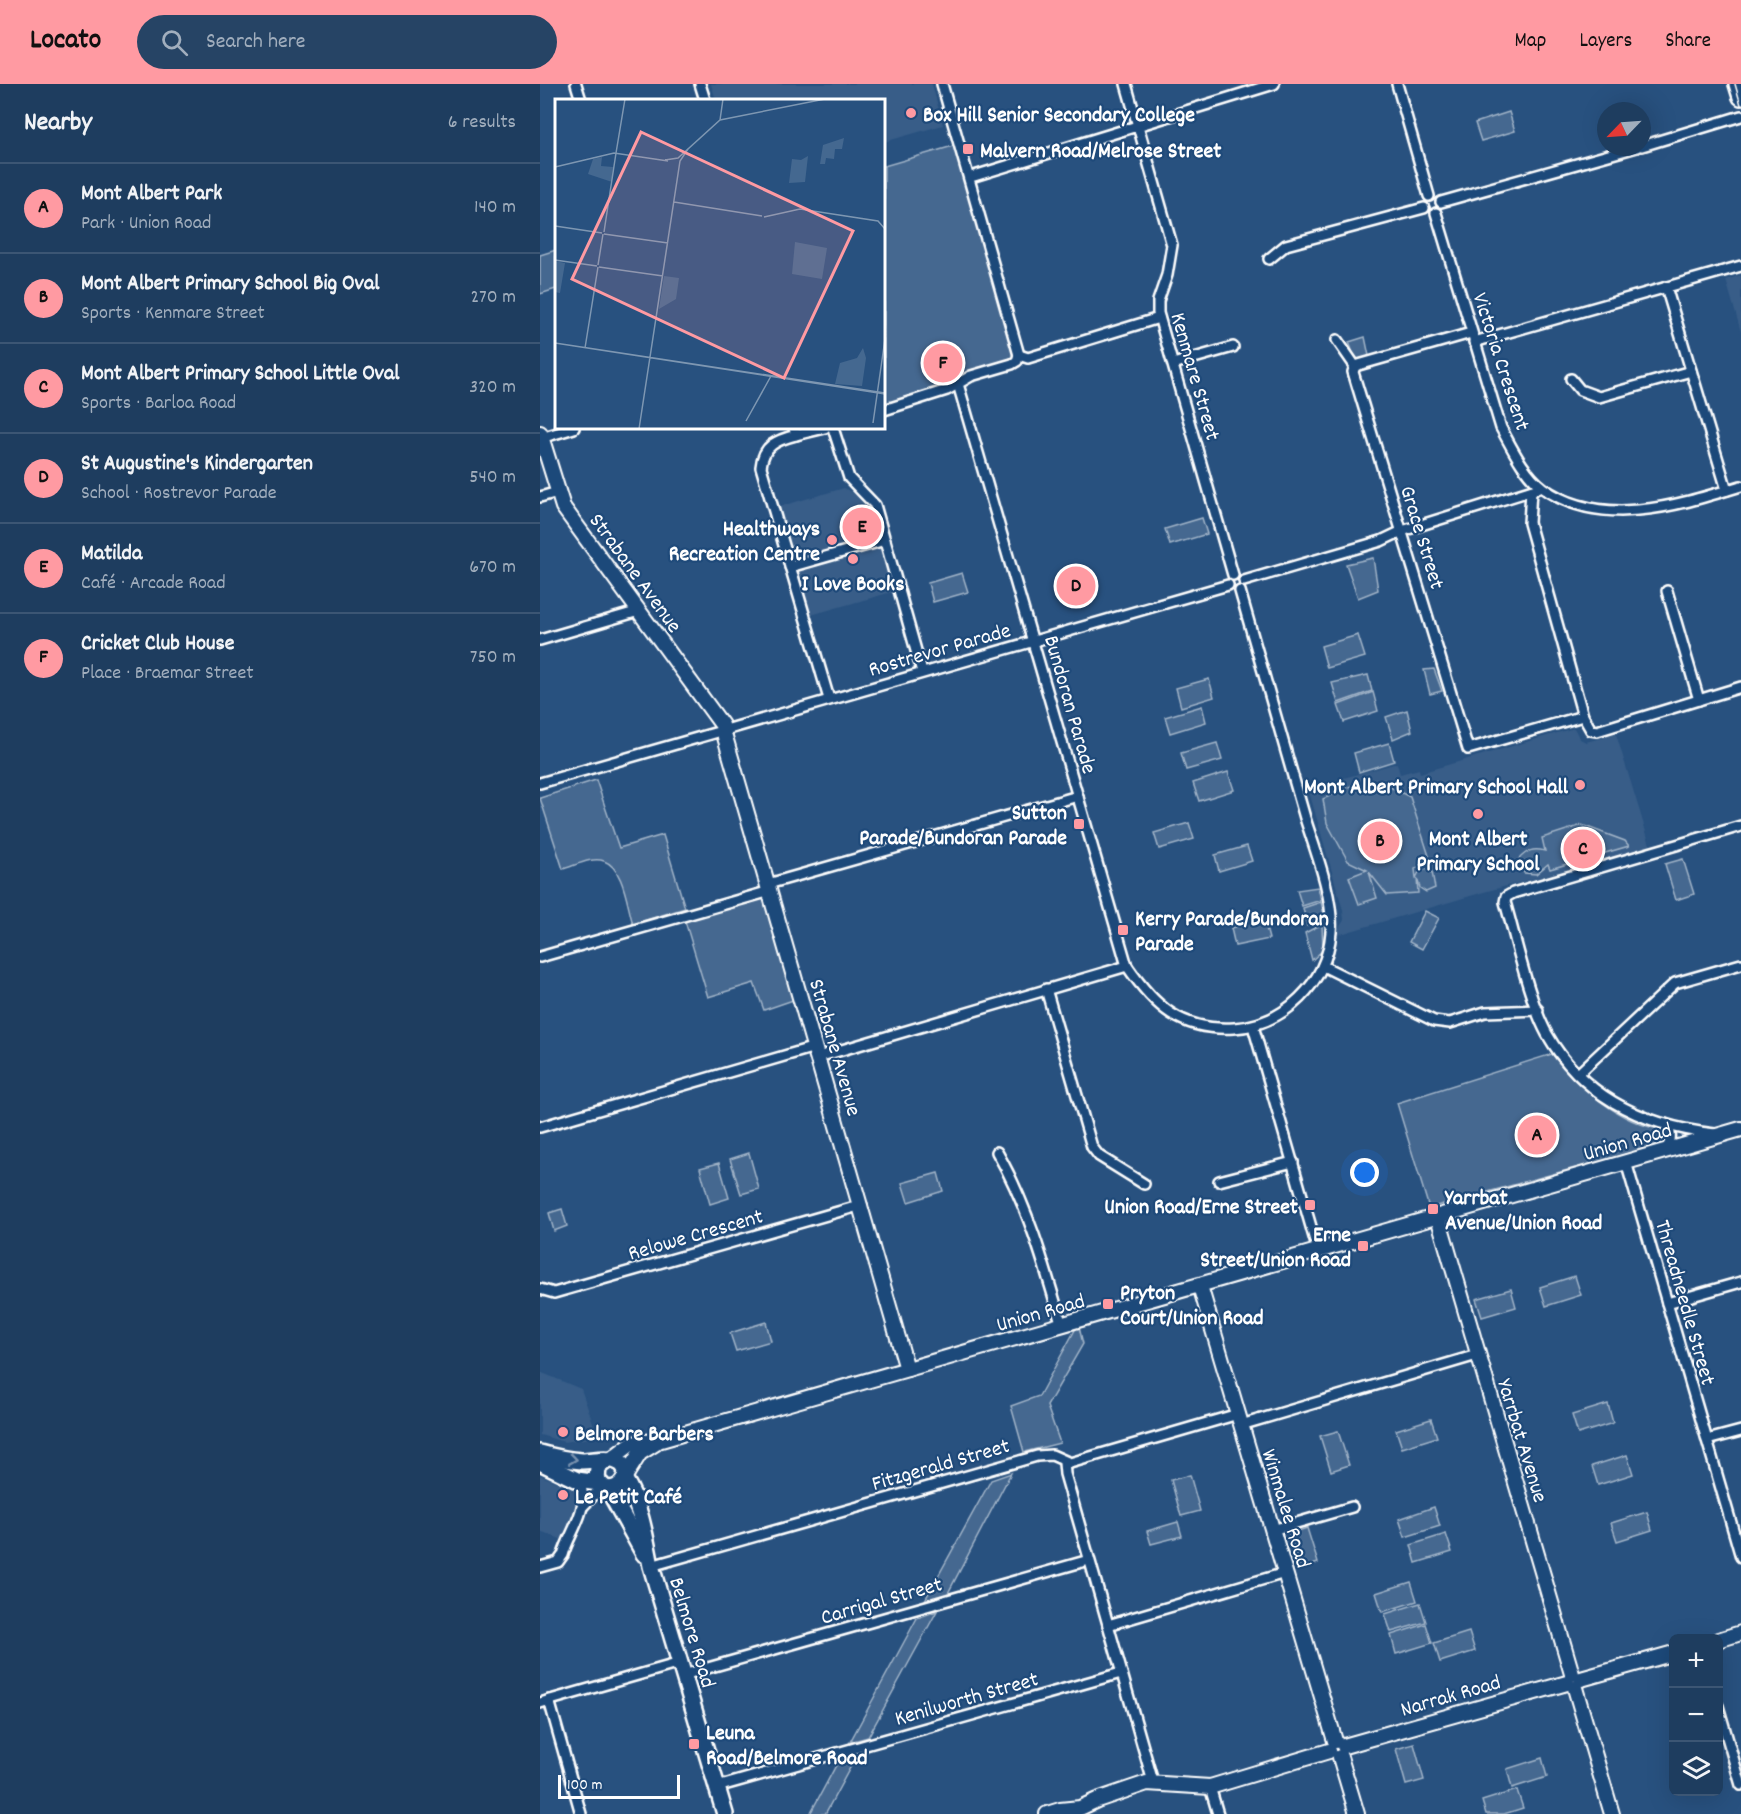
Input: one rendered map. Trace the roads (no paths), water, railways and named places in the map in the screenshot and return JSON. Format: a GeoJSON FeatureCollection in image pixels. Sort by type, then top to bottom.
{"type":"FeatureCollection","features":[{"type":"Feature","properties":{"kind":"main road"},"geometry":{"type":"LineString","coordinates":[[1737,84],[1741,97]]}},
{"type":"Feature","properties":{"kind":"main road"},"geometry":{"type":"LineString","coordinates":[[540,1454],[582,1461],[608,1460]]}},
{"type":"Feature","properties":{"kind":"main road"},"geometry":{"type":"LineString","coordinates":[[603,1486],[597,1470],[608,1460]]}},
{"type":"Feature","properties":{"kind":"main road","name":"Belmore Road"},"geometry":{"type":"LineString","coordinates":[[608,1460],[621,1464],[635,1499],[651,1566],[725,1814]]}},
{"type":"Feature","properties":{"kind":"main road"},"geometry":{"type":"LineString","coordinates":[[540,1462],[576,1480],[603,1486],[618,1488],[625,1477]]}},
{"type":"Feature","properties":{"kind":"main road","name":"Belmore Road"},"geometry":{"type":"LineString","coordinates":[[603,1486],[651,1566]]}},
{"type":"Feature","properties":{"kind":"street"},"geometry":{"type":"LineString","coordinates":[[576,84],[581,99]]}},
{"type":"Feature","properties":{"kind":"street"},"geometry":{"type":"LineString","coordinates":[[700,84],[705,99]]}},
{"type":"Feature","properties":{"kind":"street"},"geometry":{"type":"LineString","coordinates":[[885,410],[947,390],[971,376],[1011,364],[1017,361],[1019,355],[942,84]]}},
{"type":"Feature","properties":{"kind":"street","name":"Kenmare Street"},"geometry":{"type":"LineString","coordinates":[[1126,84],[1172,245],[1167,275],[1158,301],[1159,318],[1233,575]]}},
{"type":"Feature","properties":{"kind":"street"},"geometry":{"type":"LineString","coordinates":[[970,177],[1273,84]]}},
{"type":"Feature","properties":{"kind":"street"},"geometry":{"type":"LineString","coordinates":[[1397,84],[1430,196]]}},
{"type":"Feature","properties":{"kind":"street"},"geometry":{"type":"LineString","coordinates":[[1651,143],[1741,116]]}},
{"type":"Feature","properties":{"kind":"street"},"geometry":{"type":"LineString","coordinates":[[1440,202],[1605,156]]}},
{"type":"Feature","properties":{"kind":"street"},"geometry":{"type":"LineString","coordinates":[[1430,196],[1436,197],[1440,202],[1440,208],[1436,213],[1429,213],[1424,208],[1424,201],[1430,196]]}},
{"type":"Feature","properties":{"kind":"street"},"geometry":{"type":"LineString","coordinates":[[1269,259],[1286,245],[1424,208]]}},
{"type":"Feature","properties":{"kind":"street","name":"Victoria Crescent"},"geometry":{"type":"LineString","coordinates":[[1436,213],[1501,428],[1513,450],[1542,487],[1585,507],[1617,512],[1645,510],[1741,486]]}},
{"type":"Feature","properties":{"kind":"street"},"geometry":{"type":"LineString","coordinates":[[1355,366],[1472,338],[1741,266]]}},
{"type":"Feature","properties":{"kind":"street"},"geometry":{"type":"LineString","coordinates":[[1666,287],[1727,490]]}},
{"type":"Feature","properties":{"kind":"street"},"geometry":{"type":"LineString","coordinates":[[1019,355],[1028,358],[1159,318]]}},
{"type":"Feature","properties":{"kind":"street","name":"Grace Street"},"geometry":{"type":"LineString","coordinates":[[1337,340],[1355,366],[1353,372],[1468,749],[1583,716]]}},
{"type":"Feature","properties":{"kind":"street"},"geometry":{"type":"LineString","coordinates":[[1173,364],[1233,347]]}},
{"type":"Feature","properties":{"kind":"street"},"geometry":{"type":"LineString","coordinates":[[1571,379],[1580,390],[1599,397],[1691,371]]}},
{"type":"Feature","properties":{"kind":"street","name":"Bundoran Parade"},"geometry":{"type":"LineString","coordinates":[[958,384],[1127,966]]}},
{"type":"Feature","properties":{"kind":"street"},"geometry":{"type":"LineString","coordinates":[[541,436],[570,429]]}},
{"type":"Feature","properties":{"kind":"street"},"geometry":{"type":"LineString","coordinates":[[815,429],[795,431],[774,441],[762,455],[761,467],[829,699]]}},
{"type":"Feature","properties":{"kind":"street"},"geometry":{"type":"LineString","coordinates":[[833,429],[849,478],[875,505],[922,672]]}},
{"type":"Feature","properties":{"kind":"street","name":"Strabane Avenue"},"geometry":{"type":"LineString","coordinates":[[541,436],[563,507],[724,730],[862,1205],[907,1369]]}},
{"type":"Feature","properties":{"kind":"street"},"geometry":{"type":"LineString","coordinates":[[1244,581],[1381,541],[1402,531],[1542,487]]}},
{"type":"Feature","properties":{"kind":"street"},"geometry":{"type":"LineString","coordinates":[[1531,491],[1529,523],[1586,725],[1597,731],[1741,687]]}},
{"type":"Feature","properties":{"kind":"street"},"geometry":{"type":"LineString","coordinates":[[540,497],[558,492]]}},
{"type":"Feature","properties":{"kind":"street"},"geometry":{"type":"LineString","coordinates":[[790,567],[885,540]]}},
{"type":"Feature","properties":{"kind":"street"},"geometry":{"type":"LineString","coordinates":[[1240,591],[1233,591],[1228,585],[1228,579],[1233,575],[1239,575],[1244,581]]}},
{"type":"Feature","properties":{"kind":"street"},"geometry":{"type":"LineString","coordinates":[[540,1127],[1127,966],[1156,1004],[1182,1020],[1214,1028],[1253,1026],[1281,1012],[1303,996],[1323,966],[1332,931],[1323,880],[1240,591],[1244,581]]}},
{"type":"Feature","properties":{"kind":"street","name":"Rostrevor Parade"},"geometry":{"type":"LineString","coordinates":[[540,783],[1228,585]]}},
{"type":"Feature","properties":{"kind":"street"},"geometry":{"type":"LineString","coordinates":[[1667,591],[1699,700]]}},
{"type":"Feature","properties":{"kind":"street"},"geometry":{"type":"LineString","coordinates":[[540,640],[639,611]]}},
{"type":"Feature","properties":{"kind":"street"},"geometry":{"type":"LineString","coordinates":[[540,957],[1078,796]]}},
{"type":"Feature","properties":{"kind":"street"},"geometry":{"type":"LineString","coordinates":[[1723,1134],[1665,1124],[1628,1112],[1601,1096],[1578,1074],[1546,1032],[1504,902],[1506,897],[1513,893],[1741,826]]}},
{"type":"Feature","properties":{"kind":"street"},"geometry":{"type":"LineString","coordinates":[[1578,1074],[1675,983],[1741,964]]}},
{"type":"Feature","properties":{"kind":"street"},"geometry":{"type":"LineString","coordinates":[[1323,966],[1434,1021],[1450,1023],[1485,1012],[1538,1011]]}},
{"type":"Feature","properties":{"kind":"street"},"geometry":{"type":"LineString","coordinates":[[1046,989],[1092,1147],[1099,1156],[1144,1184]]}},
{"type":"Feature","properties":{"kind":"street"},"geometry":{"type":"LineString","coordinates":[[1253,1026],[1318,1251]]}},
{"type":"Feature","properties":{"kind":"street"},"geometry":{"type":"LineString","coordinates":[[1665,1124],[1670,1130],[1671,1137],[1665,1151]]}},
{"type":"Feature","properties":{"kind":"street","name":"Union Road"},"geometry":{"type":"LineString","coordinates":[[608,1460],[632,1444],[661,1440],[1741,1129]]}},
{"type":"Feature","properties":{"kind":"street"},"geometry":{"type":"LineString","coordinates":[[997,1152],[1009,1172],[1042,1257],[1062,1326]]}},
{"type":"Feature","properties":{"kind":"street"},"geometry":{"type":"LineString","coordinates":[[1219,1181],[1293,1162]]}},
{"type":"Feature","properties":{"kind":"street","name":"Threadneedle Street"},"geometry":{"type":"LineString","coordinates":[[1626,1162],[1741,1557]]}},
{"type":"Feature","properties":{"kind":"street","name":"Relowe Crescent"},"geometry":{"type":"LineString","coordinates":[[540,1289],[554,1293],[862,1205]]}},
{"type":"Feature","properties":{"kind":"street","name":"Yarrbat Avenue"},"geometry":{"type":"LineString","coordinates":[[1438,1217],[1612,1814]]}},
{"type":"Feature","properties":{"kind":"street"},"geometry":{"type":"LineString","coordinates":[[1667,1303],[1741,1282]]}},
{"type":"Feature","properties":{"kind":"street","name":"Winmalee Road"},"geometry":{"type":"LineString","coordinates":[[1200,1286],[1357,1814]]}},
{"type":"Feature","properties":{"kind":"street","name":"Fitzgerald Street"},"geometry":{"type":"LineString","coordinates":[[651,1566],[1037,1456],[1052,1455],[1064,1463],[1240,1420],[1477,1355]]}},
{"type":"Feature","properties":{"kind":"street"},"geometry":{"type":"LineString","coordinates":[[1707,1440],[1741,1431]]}},
{"type":"Feature","properties":{"kind":"street","name":"Union Road"},"geometry":{"type":"LineString","coordinates":[[625,1477],[640,1453],[661,1440]]}},
{"type":"Feature","properties":{"kind":"street"},"geometry":{"type":"LineString","coordinates":[[1064,1463],[1063,1468],[1153,1782]]}},
{"type":"Feature","properties":{"kind":"street"},"geometry":{"type":"LineString","coordinates":[[540,1567],[558,1562],[563,1555],[583,1506],[584,1492],[576,1480]]}},
{"type":"Feature","properties":{"kind":"street"},"geometry":{"type":"LineString","coordinates":[[583,1506],[603,1486]]}},
{"type":"Feature","properties":{"kind":"street"},"geometry":{"type":"LineString","coordinates":[[1272,1530],[1352,1507]]}},
{"type":"Feature","properties":{"kind":"street","name":"Carrigal Street"},"geometry":{"type":"LineString","coordinates":[[544,1701],[682,1669],[1089,1560]]}},
{"type":"Feature","properties":{"kind":"street"},"geometry":{"type":"LineString","coordinates":[[1108,1625],[1285,1574]]}},
{"type":"Feature","properties":{"kind":"street"},"geometry":{"type":"LineString","coordinates":[[1723,1639],[1741,1634]]}},
{"type":"Feature","properties":{"kind":"street","name":"Narrak Road"},"geometry":{"type":"LineString","coordinates":[[1210,1787],[1669,1654]]}},
{"type":"Feature","properties":{"kind":"street","name":"Kenilworth Street"},"geometry":{"type":"LineString","coordinates":[[717,1787],[1121,1673]]}},
{"type":"Feature","properties":{"kind":"street"},"geometry":{"type":"LineString","coordinates":[[544,1701],[581,1814]]}},
{"type":"Feature","properties":{"kind":"street"},"geometry":{"type":"LineString","coordinates":[[1723,1720],[1741,1785]]}},
{"type":"Feature","properties":{"kind":"street"},"geometry":{"type":"LineString","coordinates":[[1047,1814],[1060,1810],[1081,1811],[1097,1800],[1153,1782],[1210,1787],[1218,1814]]}},
{"type":"Feature","properties":{"kind":"tram line"},"geometry":{"type":"LineString","coordinates":[[1735,84],[1741,105]]}},
{"type":"Feature","properties":{"kind":"place","name":"Box Hill Senior Secondary College"},"geometry":{"type":"Point","coordinates":[911,113]}},
{"type":"Feature","properties":{"kind":"place","name":"Malvern Road/Melrose Street"},"geometry":{"type":"Point","coordinates":[968,149]}},
{"type":"Feature","properties":{"kind":"place","name":"Cricket Club House"},"geometry":{"type":"Point","coordinates":[943,363]}},
{"type":"Feature","properties":{"kind":"place","name":"Matilda"},"geometry":{"type":"Point","coordinates":[862,527]}},
{"type":"Feature","properties":{"kind":"place","name":"Healthways Recreation Centre"},"geometry":{"type":"Point","coordinates":[832,540]}},
{"type":"Feature","properties":{"kind":"place","name":"I Love Books"},"geometry":{"type":"Point","coordinates":[853,559]}},
{"type":"Feature","properties":{"kind":"place","name":"St Augustine's Kindergarten"},"geometry":{"type":"Point","coordinates":[1076,586]}},
{"type":"Feature","properties":{"kind":"place","name":"Mont Albert Primary School Hall"},"geometry":{"type":"Point","coordinates":[1580,785]}},
{"type":"Feature","properties":{"kind":"place","name":"Mont Albert Primary School"},"geometry":{"type":"Point","coordinates":[1478,814]}},
{"type":"Feature","properties":{"kind":"place","name":"Sutton Parade/Bundoran Parade"},"geometry":{"type":"Point","coordinates":[1079,824]}},
{"type":"Feature","properties":{"kind":"place","name":"Mont Albert Primary School Big Oval"},"geometry":{"type":"Point","coordinates":[1380,841]}},
{"type":"Feature","properties":{"kind":"place","name":"Mont Albert Primary School Little Oval"},"geometry":{"type":"Point","coordinates":[1583,849]}},
{"type":"Feature","properties":{"kind":"place","name":"Kerry Parade/Bundoran Parade"},"geometry":{"type":"Point","coordinates":[1123,930]}},
{"type":"Feature","properties":{"kind":"place","name":"Mont Albert Park"},"geometry":{"type":"Point","coordinates":[1537,1135]}},
{"type":"Feature","properties":{"kind":"place","name":"Union Road/Erne Street"},"geometry":{"type":"Point","coordinates":[1310,1205]}},
{"type":"Feature","properties":{"kind":"place","name":"Yarrbat Avenue/Union Road"},"geometry":{"type":"Point","coordinates":[1433,1209]}},
{"type":"Feature","properties":{"kind":"place","name":"Erne Street/Union Road"},"geometry":{"type":"Point","coordinates":[1363,1246]}},
{"type":"Feature","properties":{"kind":"place","name":"Pryton Court/Union Road"},"geometry":{"type":"Point","coordinates":[1108,1304]}},
{"type":"Feature","properties":{"kind":"place","name":"Belmore Barbers"},"geometry":{"type":"Point","coordinates":[563,1432]}},
{"type":"Feature","properties":{"kind":"place","name":"Le Petit Café"},"geometry":{"type":"Point","coordinates":[563,1495]}},
{"type":"Feature","properties":{"kind":"place","name":"Leuna Road/Belmore Road"},"geometry":{"type":"Point","coordinates":[694,1744]}}]}
